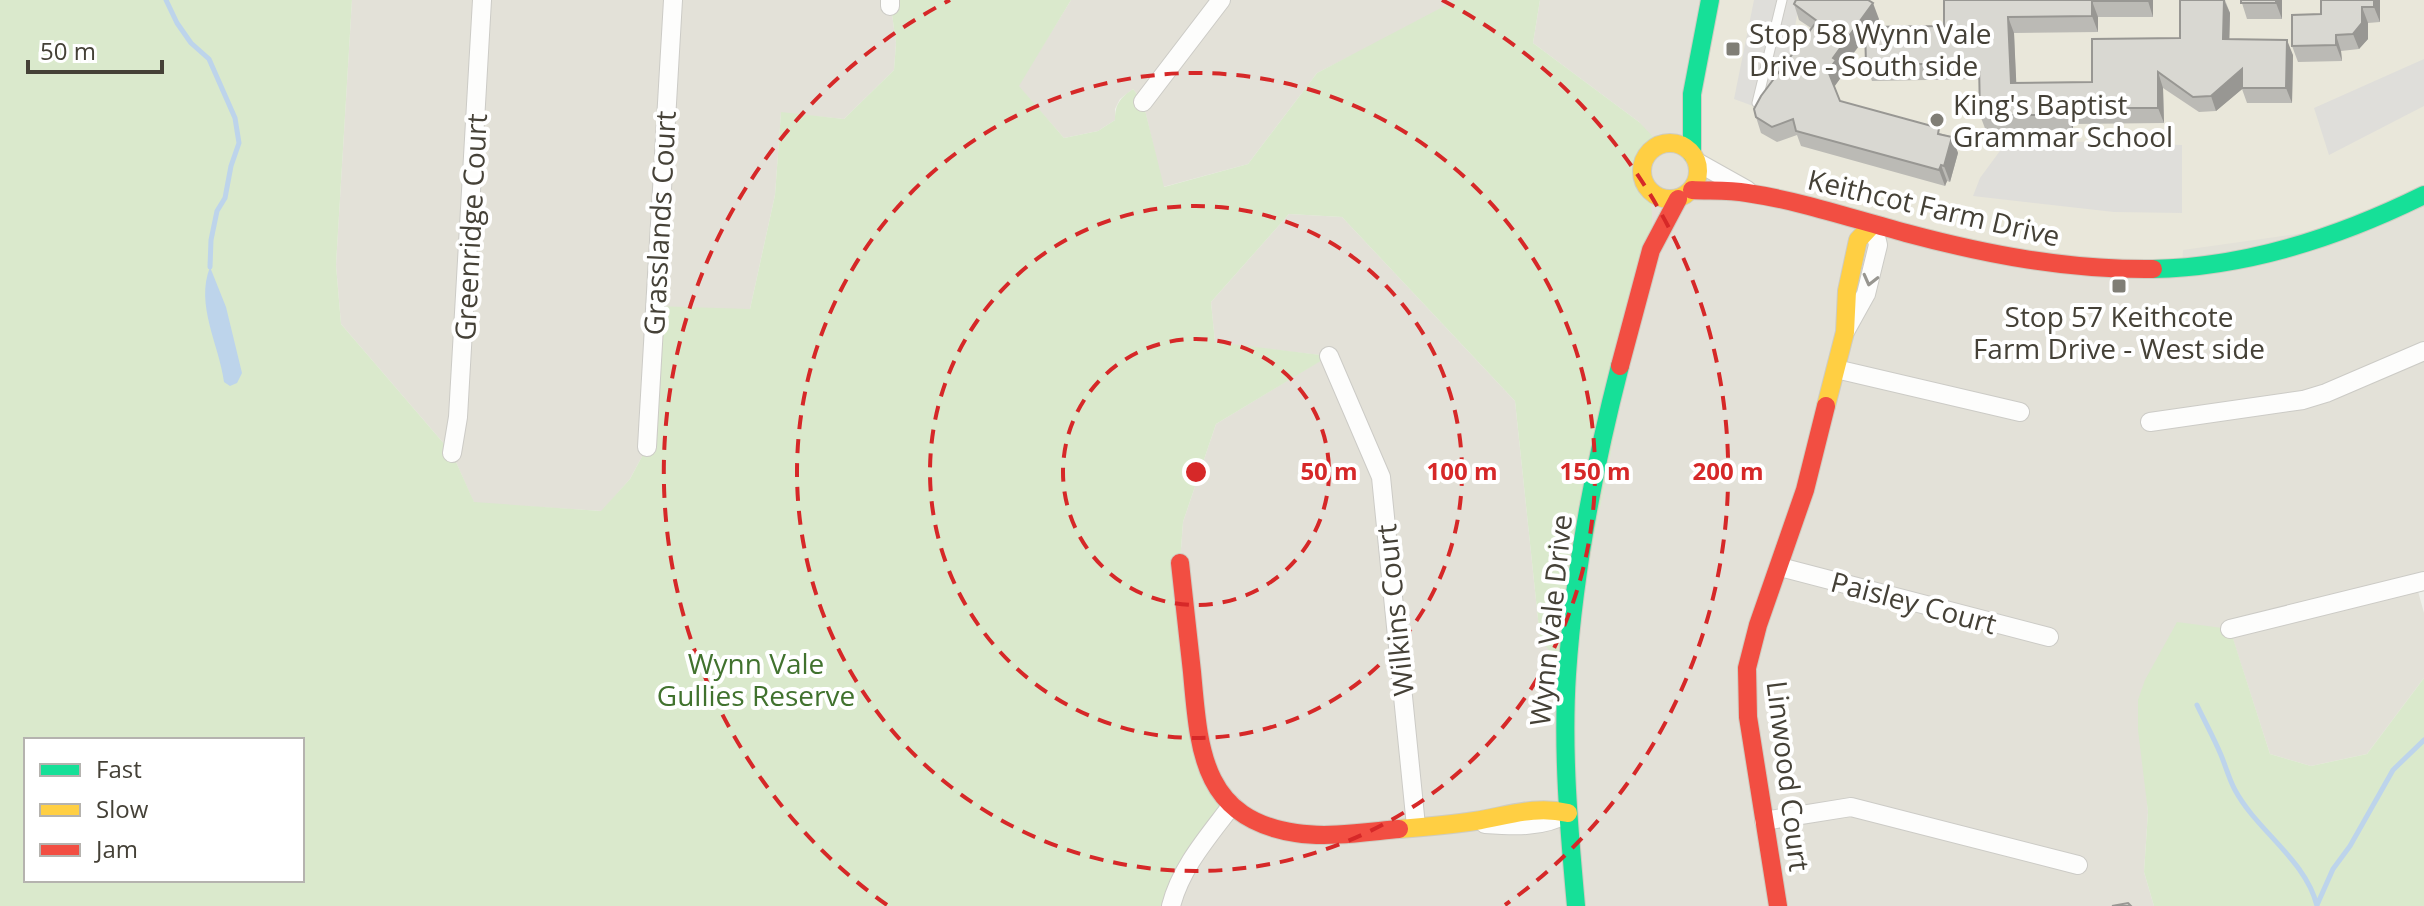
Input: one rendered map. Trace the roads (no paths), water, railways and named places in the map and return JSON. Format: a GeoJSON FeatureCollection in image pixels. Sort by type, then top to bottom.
{"type":"FeatureCollection","features":[{"type":"Feature","properties":{"kind":"street","name":"Greenridge Court"},"geometry":{"type":"LineString","coordinates":[[452,453],[458,417],[482,0]]}},
{"type":"Feature","properties":{"kind":"street","name":"Grasslands Court"},"geometry":{"type":"LineString","coordinates":[[647,447],[673,0]]}},
{"type":"Feature","properties":{"kind":"street"},"geometry":{"type":"LineString","coordinates":[[1143,102],[1221,0]]}},
{"type":"Feature","properties":{"kind":"street"},"geometry":{"type":"LineString","coordinates":[[1692,94],[1661,145],[1649,153],[1642,167],[1647,188],[1661,198],[1685,194],[1698,177],[1692,94],[1710,0]]}},
{"type":"Feature","properties":{"kind":"street"},"geometry":{"type":"LineString","coordinates":[[1661,145],[1678,144],[1695,158]]}},
{"type":"Feature","properties":{"kind":"street","name":"Keithcot Farm Drive"},"geometry":{"type":"LineString","coordinates":[[1695,158],[1756,194]]}},
{"type":"Feature","properties":{"kind":"street","name":"Wynn Vale Drive"},"geometry":{"type":"LineString","coordinates":[[1576,906],[1568,813],[1567,675],[1578,563],[1611,401],[1651,250],[1652,220],[1647,188]]}},
{"type":"Feature","properties":{"kind":"street","name":"Keithcot Farm Drive"},"geometry":{"type":"LineString","coordinates":[[1685,194],[1756,194],[1995,254],[2045,264],[2104,269],[2158,269],[2244,259],[2303,245],[2361,225],[2424,195]]}},
{"type":"Feature","properties":{"kind":"street","name":"Wynn Vale Drive"},"geometry":{"type":"LineString","coordinates":[[1651,250],[1685,194]]}},
{"type":"Feature","properties":{"kind":"street","name":"Linwood Court"},"geometry":{"type":"LineString","coordinates":[[1778,906],[1748,717],[1747,668],[1758,625],[1805,490],[1845,332],[1847,291],[1858,240],[1873,224]]}},
{"type":"Feature","properties":{"kind":"street"},"geometry":{"type":"LineString","coordinates":[[2150,422],[2303,400],[2424,351]]}},
{"type":"Feature","properties":{"kind":"street","name":"Wilkins Court"},"geometry":{"type":"LineString","coordinates":[[1329,356],[1381,477],[1416,826]]}},
{"type":"Feature","properties":{"kind":"street"},"geometry":{"type":"LineString","coordinates":[[1836,369],[2020,412]]}},
{"type":"Feature","properties":{"kind":"street"},"geometry":{"type":"LineString","coordinates":[[1180,563],[1202,755],[1217,788],[1232,805],[1268,828],[1292,834],[1318,835],[1468,822],[1552,808],[1568,813]]}},
{"type":"Feature","properties":{"kind":"street","name":"Paisley Court"},"geometry":{"type":"LineString","coordinates":[[1780,567],[2049,637]]}},
{"type":"Feature","properties":{"kind":"street"},"geometry":{"type":"LineString","coordinates":[[2230,629],[2424,581]]}},
{"type":"Feature","properties":{"kind":"street"},"geometry":{"type":"LineString","coordinates":[[1171,906],[1175,890],[1190,860],[1232,805]]}},
{"type":"Feature","properties":{"kind":"street"},"geometry":{"type":"LineString","coordinates":[[1764,821],[1851,807],[2078,865]]}},
{"type":"Feature","properties":{"kind":"lane"},"geometry":{"type":"LineString","coordinates":[[1757,103],[1782,0]]}},
{"type":"Feature","properties":{"kind":"water"},"geometry":{"type":"Polygon","coordinates":[[[210,267],[226,307],[242,373],[237,383],[230,386],[224,382],[207,310],[206,281],[210,267]]]}},
{"type":"Feature","properties":{"kind":"waterway"},"geometry":{"type":"LineString","coordinates":[[166,0],[191,43],[209,59],[235,118],[239,143],[225,198],[217,211],[210,267]]}},
{"type":"Feature","properties":{"kind":"waterway"},"geometry":{"type":"LineString","coordinates":[[2197,705],[2235,790],[2244,805],[2303,874],[2317,906]]}},
{"type":"Feature","properties":{"kind":"waterway"},"geometry":{"type":"LineString","coordinates":[[2317,905],[2333,869],[2350,846],[2393,770],[2424,740]]}},
{"type":"Feature","properties":{"kind":"place","name":"Stop 58 Wynn Vale Drive - South side"},"geometry":{"type":"Point","coordinates":[1733,49]}},
{"type":"Feature","properties":{"kind":"place","name":"King's Baptist Grammar School"},"geometry":{"type":"Point","coordinates":[1937,120]}},
{"type":"Feature","properties":{"kind":"place","name":"Stop 57 Keithcote Farm Drive - West side"},"geometry":{"type":"Point","coordinates":[2119,286]}},
{"type":"Feature","properties":{"kind":"park label","name":"Wynn Vale Gullies Reserve"},"geometry":{"type":"Point","coordinates":[756,679]}}]}
